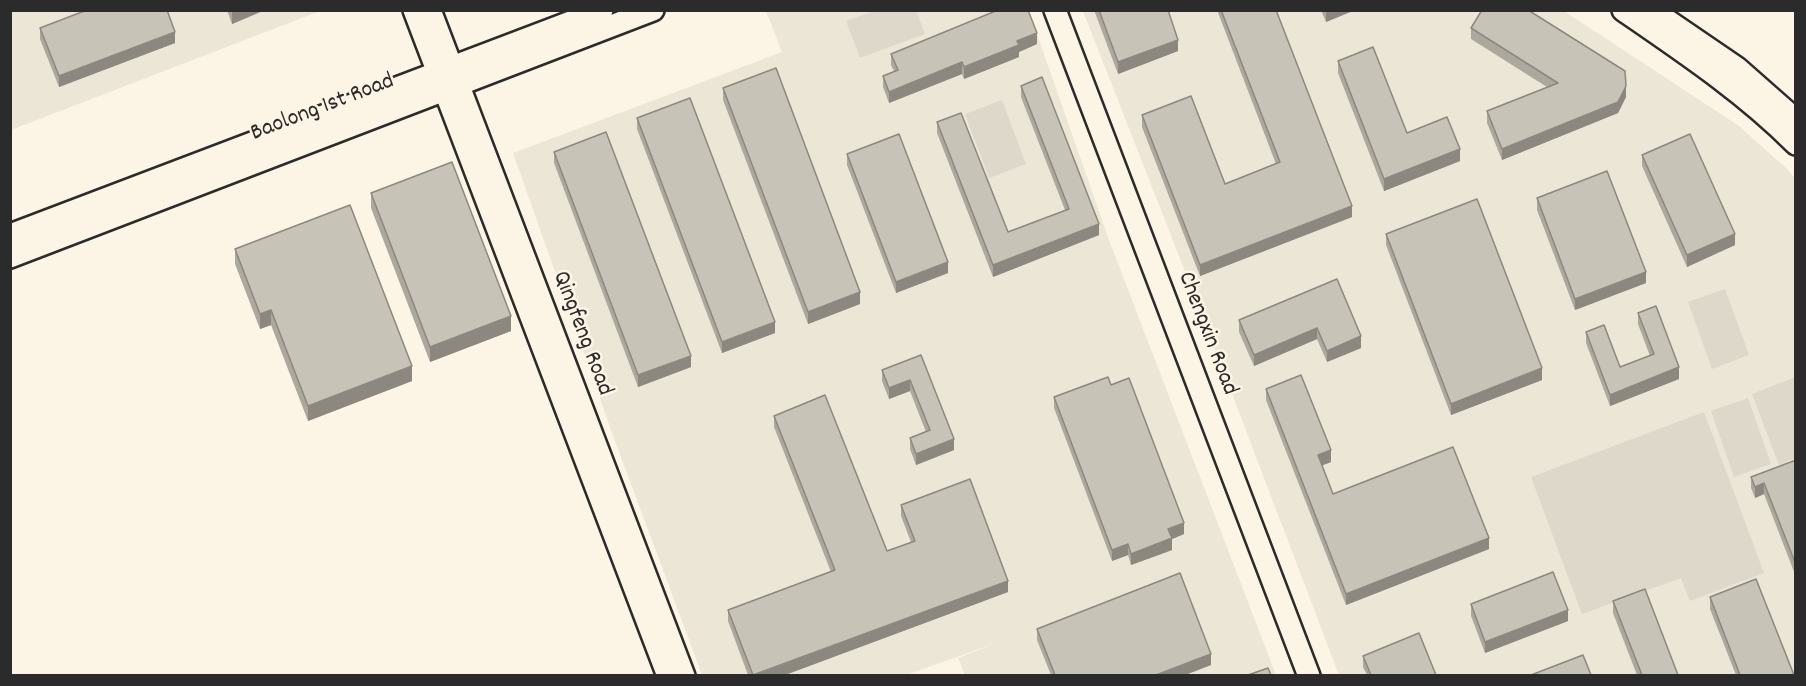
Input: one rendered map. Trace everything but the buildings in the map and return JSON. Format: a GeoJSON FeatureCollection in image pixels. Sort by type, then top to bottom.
{"type":"FeatureCollection","features":[{"type":"Feature","properties":{"kind":"street","name":"Qingfeng Road"},"geometry":{"type":"LineString","coordinates":[[414,10],[448,79],[684,675]]}},
{"type":"Feature","properties":{"kind":"street","name":"Qingfeng Road"},"geometry":{"type":"LineString","coordinates":[[430,10],[448,79],[668,675]]}},
{"type":"Feature","properties":{"kind":"street","name":"Baolong 1st Road"},"geometry":{"type":"LineString","coordinates":[[10,257],[448,79],[602,10]]}},
{"type":"Feature","properties":{"kind":"street","name":"Baolong 1st Road"},"geometry":{"type":"LineString","coordinates":[[10,235],[448,79],[653,10]]}},
{"type":"Feature","properties":{"kind":"street","name":"Chengxin Road"},"geometry":{"type":"LineString","coordinates":[[1055,10],[1309,675]]}},
{"type":"Feature","properties":{"kind":"street"},"geometry":{"type":"LineString","coordinates":[[1623,10],[1725,81],[1769,117],[1796,144]]}},
{"type":"Feature","properties":{"kind":"street"},"geometry":{"type":"LineString","coordinates":[[1652,10],[1737,68],[1796,120]]}},
{"type":"Feature","properties":{"kind":"shaded area"},"geometry":{"type":"Polygon","coordinates":[[[11,11],[320,11],[11,130],[11,11]]]}},
{"type":"Feature","properties":{"kind":"shaded area"},"geometry":{"type":"Polygon","coordinates":[[[766,11],[1029,11],[1109,240],[1276,675],[965,675],[958,658],[996,643],[906,675],[702,675],[611,430],[513,153],[782,52],[766,11]]]}},
{"type":"Feature","properties":{"kind":"shaded area"},"geometry":{"type":"Polygon","coordinates":[[[874,11],[916,11],[925,34],[860,58],[846,21],[874,11]]]}},
{"type":"Feature","properties":{"kind":"shaded area"},"geometry":{"type":"Polygon","coordinates":[[[1083,11],[1564,11],[1739,126],[1787,169],[1796,180],[1795,675],[1339,675],[1083,11]]]}},
{"type":"Feature","properties":{"kind":"shaded area"},"geometry":{"type":"Polygon","coordinates":[[[1002,100],[1026,164],[989,178],[965,114],[1002,100]]]}},
{"type":"Feature","properties":{"kind":"shaded area"},"geometry":{"type":"Polygon","coordinates":[[[1725,289],[1749,355],[1712,369],[1688,302],[1725,289]]]}},
{"type":"Feature","properties":{"kind":"shaded area"},"geometry":{"type":"Polygon","coordinates":[[[1795,377],[1795,458],[1779,465],[1752,394],[1795,377]]]}},
{"type":"Feature","properties":{"kind":"shaded area"},"geometry":{"type":"Polygon","coordinates":[[[1748,398],[1771,464],[1734,477],[1711,411],[1748,398]]]}},
{"type":"Feature","properties":{"kind":"shaded area"},"geometry":{"type":"Polygon","coordinates":[[[1704,412],[1764,573],[1690,601],[1681,578],[1582,614],[1531,477],[1704,412]]]}}]}
